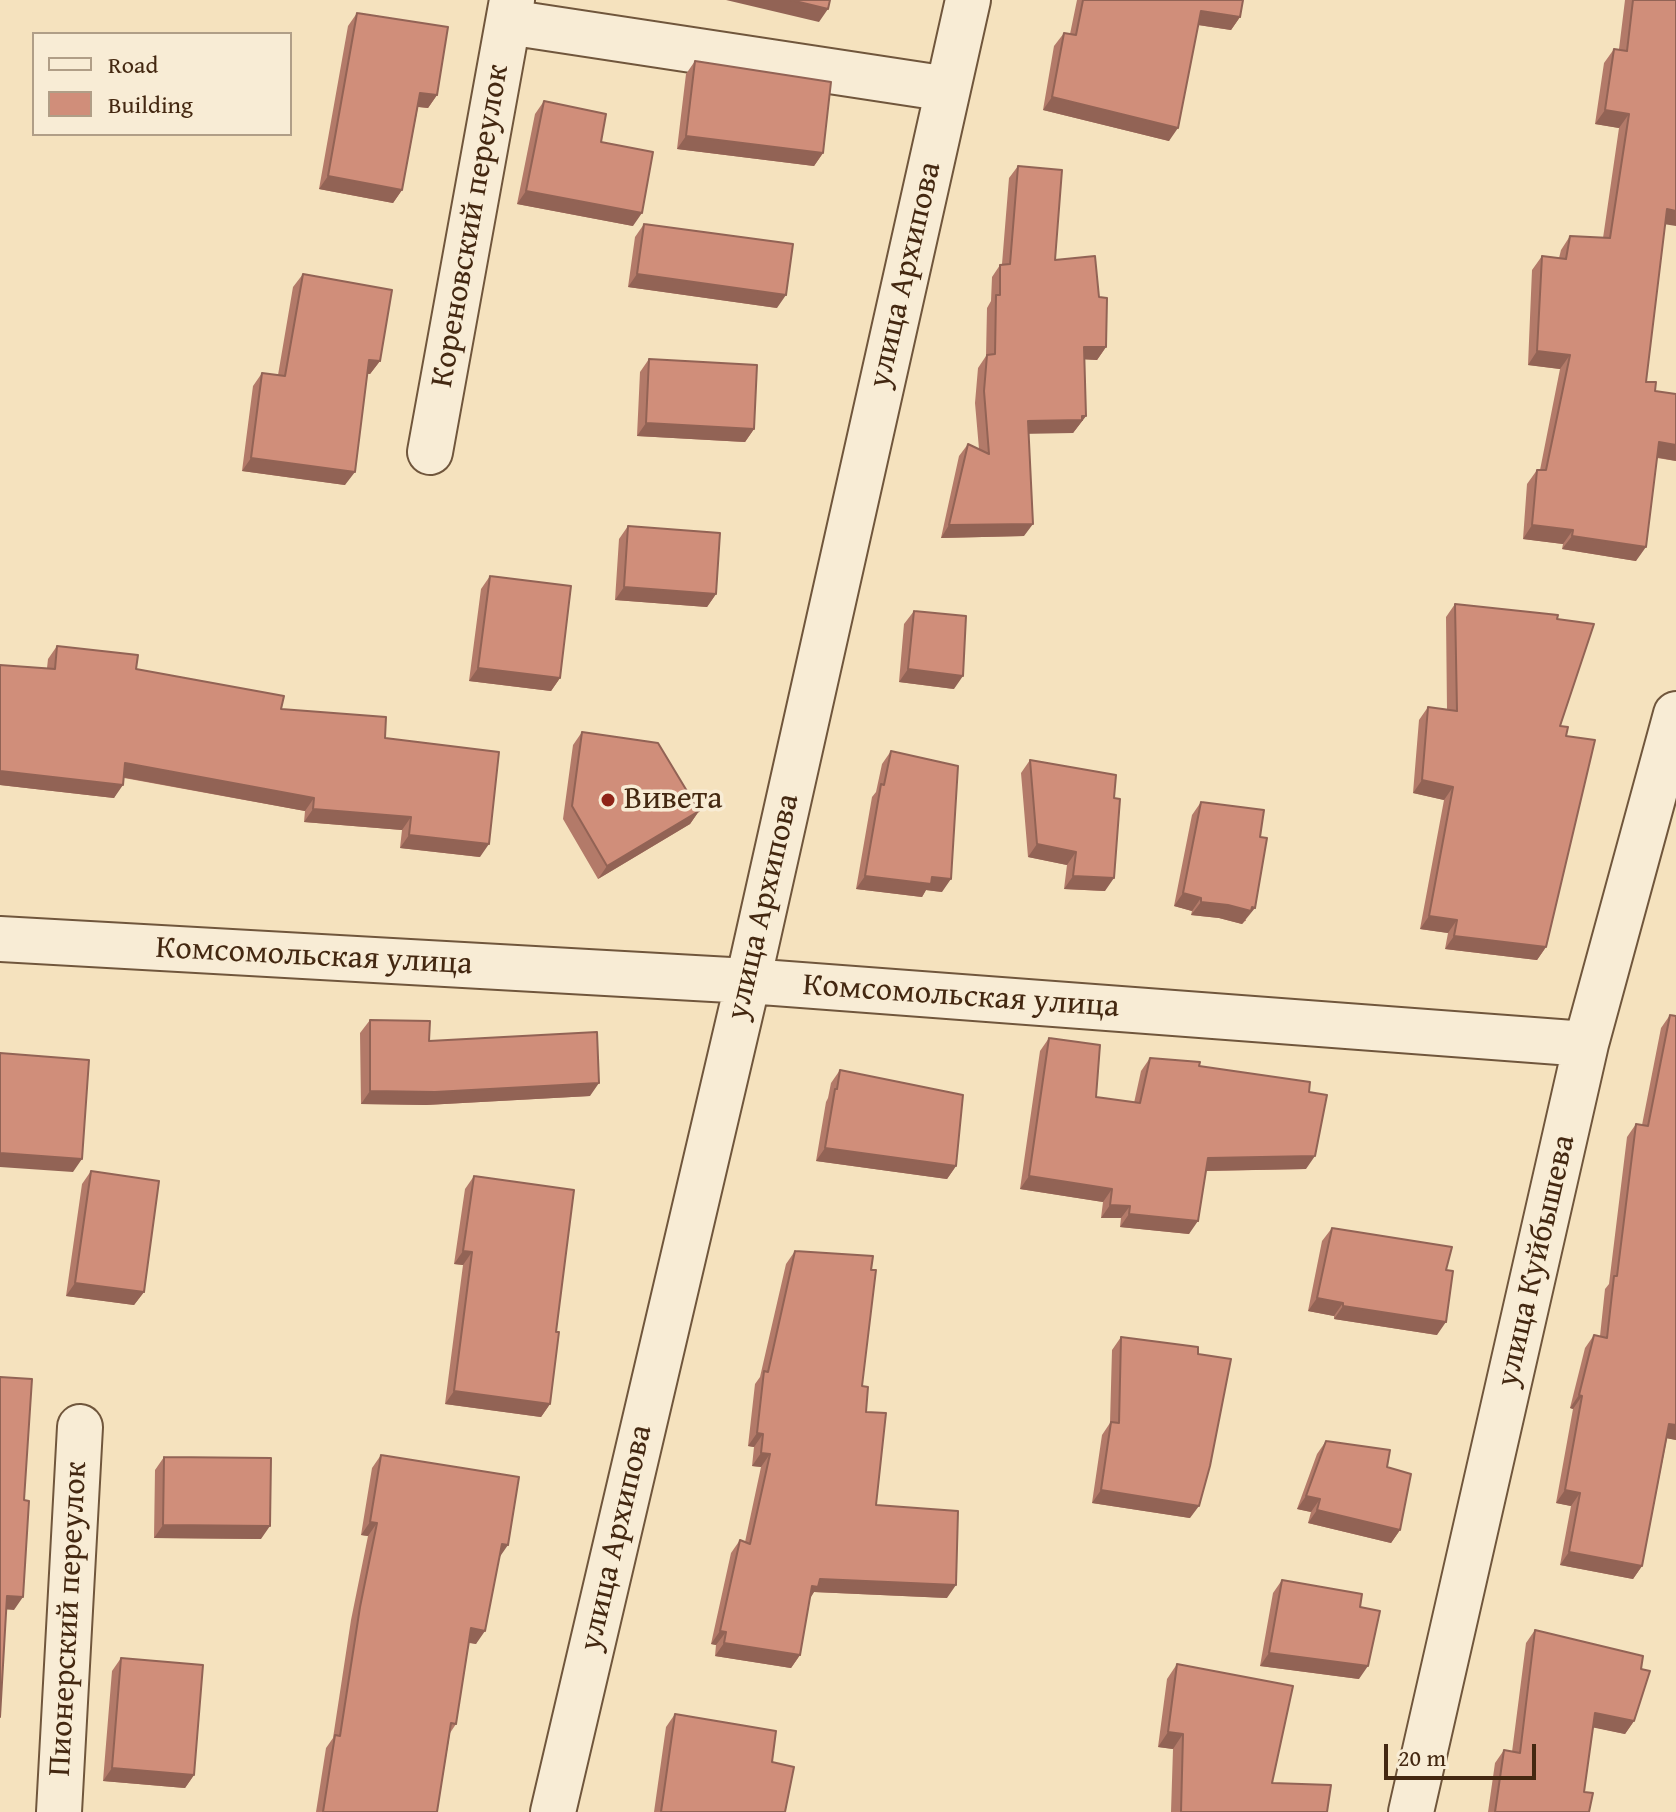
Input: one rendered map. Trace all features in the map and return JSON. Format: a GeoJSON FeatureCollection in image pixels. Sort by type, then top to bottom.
{"type":"FeatureCollection","features":[{"type":"Feature","properties":{"kind":"street","name":"улица Архипова"},"geometry":{"type":"LineString","coordinates":[[553,1812],[748,981],[968,0]]}},
{"type":"Feature","properties":{"kind":"street"},"geometry":{"type":"LineString","coordinates":[[510,11],[948,89]]}},
{"type":"Feature","properties":{"kind":"street","name":"Кореновский переулок"},"geometry":{"type":"LineString","coordinates":[[430,452],[510,11]]}},
{"type":"Feature","properties":{"kind":"street","name":"улица Куйбышева"},"geometry":{"type":"LineString","coordinates":[[1411,1812],[1586,1044],[1676,714]]}},
{"type":"Feature","properties":{"kind":"street","name":"Комсомольская улица"},"geometry":{"type":"LineString","coordinates":[[0,939],[748,981],[1586,1044]]}},
{"type":"Feature","properties":{"kind":"street","name":"Пионерский переулок"},"geometry":{"type":"LineString","coordinates":[[59,1812],[80,1427]]}},
{"type":"Feature","properties":{"kind":"building"},"geometry":{"type":"Polygon","coordinates":[[[791,0],[830,0],[828,9],[791,0]]]}},
{"type":"Feature","properties":{"kind":"building"},"geometry":{"type":"Polygon","coordinates":[[[1083,0],[1243,0],[1240,17],[1201,11],[1178,128],[1052,97],[1064,33],[1076,35],[1083,0]]]}},
{"type":"Feature","properties":{"kind":"building"},"geometry":{"type":"Polygon","coordinates":[[[1633,0],[1676,0],[1676,211],[1667,209],[1646,382],[1656,382],[1655,391],[1676,394],[1676,445],[1659,442],[1646,547],[1572,536],[1573,530],[1532,525],[1537,470],[1546,470],[1570,355],[1537,351],[1542,256],[1566,259],[1570,236],[1610,238],[1629,114],[1605,110],[1614,49],[1627,51],[1633,0]]]}},
{"type":"Feature","properties":{"kind":"building"},"geometry":{"type":"Polygon","coordinates":[[[357,13],[448,27],[437,95],[420,93],[402,190],[328,176],[357,13]]]}},
{"type":"Feature","properties":{"kind":"building"},"geometry":{"type":"Polygon","coordinates":[[[695,61],[831,82],[823,153],[686,136],[695,61]]]}},
{"type":"Feature","properties":{"kind":"building"},"geometry":{"type":"Polygon","coordinates":[[[544,101],[606,114],[601,142],[653,152],[642,213],[526,191],[544,101]]]}},
{"type":"Feature","properties":{"kind":"building"},"geometry":{"type":"Polygon","coordinates":[[[1018,166],[1062,170],[1055,260],[1095,256],[1099,297],[1107,298],[1106,347],[1084,347],[1086,416],[1082,416],[1082,420],[1028,421],[1033,524],[949,525],[968,444],[989,454],[984,391],[987,355],[995,354],[1000,265],[1010,264],[1018,166]]]}},
{"type":"Feature","properties":{"kind":"building"},"geometry":{"type":"Polygon","coordinates":[[[644,224],[793,244],[786,295],[637,274],[644,224]]]}},
{"type":"Feature","properties":{"kind":"building"},"geometry":{"type":"Polygon","coordinates":[[[303,274],[392,290],[380,361],[369,360],[355,472],[251,458],[262,373],[285,376],[303,274]]]}},
{"type":"Feature","properties":{"kind":"building"},"geometry":{"type":"Polygon","coordinates":[[[649,359],[757,365],[754,429],[646,423],[649,359]]]}},
{"type":"Feature","properties":{"kind":"building"},"geometry":{"type":"Polygon","coordinates":[[[628,526],[720,533],[716,594],[624,587],[628,526]]]}},
{"type":"Feature","properties":{"kind":"building"},"geometry":{"type":"Polygon","coordinates":[[[490,576],[571,586],[560,678],[478,668],[490,576]]]}},
{"type":"Feature","properties":{"kind":"building"},"geometry":{"type":"Polygon","coordinates":[[[1455,604],[1558,615],[1557,619],[1594,624],[1560,726],[1568,727],[1566,736],[1595,740],[1546,947],[1454,936],[1457,920],[1429,916],[1453,787],[1422,780],[1428,707],[1457,711],[1455,604]]]}},
{"type":"Feature","properties":{"kind":"building"},"geometry":{"type":"Polygon","coordinates":[[[914,611],[966,616],[963,676],[908,669],[914,611]]]}},
{"type":"Feature","properties":{"kind":"building"},"geometry":{"type":"Polygon","coordinates":[[[57,646],[138,655],[136,669],[284,696],[281,709],[386,717],[385,738],[499,752],[489,844],[409,835],[411,817],[313,809],[314,798],[125,763],[123,785],[0,771],[0,665],[55,669],[57,646]]]}},
{"type":"Feature","properties":{"kind":"building"},"geometry":{"type":"Polygon","coordinates":[[[582,732],[658,743],[699,811],[607,866],[572,806],[582,732]]]}},
{"type":"Feature","properties":{"kind":"building"},"geometry":{"type":"Polygon","coordinates":[[[891,751],[958,766],[951,879],[932,877],[931,884],[865,876],[881,784],[884,785],[891,751]]]}},
{"type":"Feature","properties":{"kind":"building"},"geometry":{"type":"Polygon","coordinates":[[[1030,760],[1116,775],[1114,798],[1120,799],[1114,878],[1073,876],[1076,852],[1037,844],[1030,760]]]}},
{"type":"Feature","properties":{"kind":"building"},"geometry":{"type":"Polygon","coordinates":[[[1201,802],[1264,810],[1260,837],[1267,838],[1255,908],[1252,907],[1251,911],[1201,902],[1201,898],[1183,893],[1201,802]]]}},
{"type":"Feature","properties":{"kind":"building"},"geometry":{"type":"Polygon","coordinates":[[[1670,1015],[1676,1016],[1676,1425],[1669,1424],[1642,1566],[1569,1552],[1580,1493],[1565,1490],[1582,1396],[1579,1395],[1594,1335],[1607,1338],[1636,1124],[1648,1126],[1670,1015]]]}},
{"type":"Feature","properties":{"kind":"building"},"geometry":{"type":"Polygon","coordinates":[[[370,1020],[430,1021],[429,1041],[597,1032],[599,1083],[435,1092],[370,1091],[370,1020]]]}},
{"type":"Feature","properties":{"kind":"building"},"geometry":{"type":"Polygon","coordinates":[[[1049,1038],[1100,1045],[1096,1097],[1140,1103],[1150,1058],[1200,1062],[1199,1066],[1310,1082],[1309,1092],[1327,1095],[1315,1156],[1208,1158],[1198,1221],[1129,1214],[1130,1206],[1110,1205],[1112,1189],[1029,1176],[1049,1038]]]}},
{"type":"Feature","properties":{"kind":"building"},"geometry":{"type":"Polygon","coordinates":[[[0,1053],[89,1060],[82,1159],[0,1153],[0,1053]]]}},
{"type":"Feature","properties":{"kind":"building"},"geometry":{"type":"Polygon","coordinates":[[[840,1070],[963,1095],[956,1166],[825,1148],[840,1070]]]}},
{"type":"Feature","properties":{"kind":"building"},"geometry":{"type":"Polygon","coordinates":[[[91,1171],[159,1181],[144,1292],[75,1283],[91,1171]]]}},
{"type":"Feature","properties":{"kind":"building"},"geometry":{"type":"Polygon","coordinates":[[[474,1176],[574,1190],[550,1404],[454,1391],[472,1252],[463,1251],[474,1176]]]}},
{"type":"Feature","properties":{"kind":"building"},"geometry":{"type":"Polygon","coordinates":[[[1332,1228],[1452,1247],[1446,1270],[1453,1271],[1446,1322],[1343,1306],[1343,1303],[1317,1298],[1332,1228]]]}},
{"type":"Feature","properties":{"kind":"building"},"geometry":{"type":"Polygon","coordinates":[[[795,1251],[873,1256],[871,1270],[876,1270],[862,1386],[868,1387],[866,1412],[886,1413],[876,1505],[958,1511],[956,1585],[820,1579],[818,1587],[812,1586],[800,1655],[724,1643],[726,1632],[720,1631],[740,1540],[750,1544],[770,1454],[761,1453],[763,1434],[757,1433],[764,1371],[768,1372],[795,1251]]]}},
{"type":"Feature","properties":{"kind":"building"},"geometry":{"type":"Polygon","coordinates":[[[1121,1337],[1198,1347],[1198,1354],[1231,1359],[1199,1506],[1101,1490],[1111,1422],[1119,1423],[1121,1337]]]}},
{"type":"Feature","properties":{"kind":"building"},"geometry":{"type":"Polygon","coordinates":[[[0,1377],[32,1379],[24,1500],[29,1501],[23,1597],[7,1596],[0,1717],[0,1377]]]}},
{"type":"Feature","properties":{"kind":"building"},"geometry":{"type":"Polygon","coordinates":[[[1326,1441],[1390,1450],[1387,1467],[1411,1474],[1400,1530],[1317,1510],[1320,1499],[1306,1496],[1326,1441]]]}},
{"type":"Feature","properties":{"kind":"building"},"geometry":{"type":"Polygon","coordinates":[[[381,1455],[519,1477],[508,1545],[502,1544],[485,1631],[471,1628],[456,1724],[451,1723],[437,1812],[323,1812],[335,1735],[340,1736],[377,1523],[370,1522],[381,1455]]]}},
{"type":"Feature","properties":{"kind":"building"},"geometry":{"type":"Polygon","coordinates":[[[164,1457],[271,1458],[270,1526],[163,1525],[164,1457]]]}},
{"type":"Feature","properties":{"kind":"building"},"geometry":{"type":"Polygon","coordinates":[[[1282,1580],[1362,1594],[1360,1607],[1380,1611],[1368,1666],[1269,1653],[1282,1580]]]}},
{"type":"Feature","properties":{"kind":"building"},"geometry":{"type":"Polygon","coordinates":[[[1535,1630],[1643,1656],[1641,1669],[1650,1671],[1634,1721],[1595,1713],[1584,1792],[1593,1793],[1589,1812],[1495,1812],[1504,1750],[1520,1753],[1535,1630]]]}},
{"type":"Feature","properties":{"kind":"building"},"geometry":{"type":"Polygon","coordinates":[[[121,1658],[203,1665],[194,1775],[112,1768],[121,1658]]]}},
{"type":"Feature","properties":{"kind":"building"},"geometry":{"type":"Polygon","coordinates":[[[1177,1664],[1293,1686],[1272,1783],[1331,1785],[1327,1812],[1181,1812],[1183,1734],[1168,1732],[1177,1664]]]}},
{"type":"Feature","properties":{"kind":"building"},"geometry":{"type":"Polygon","coordinates":[[[675,1714],[776,1731],[772,1762],[794,1767],[785,1812],[661,1812],[675,1714]]]}},
{"type":"Feature","properties":{"kind":"place","name":"Вивета"},"geometry":{"type":"Point","coordinates":[608,800]}}]}
